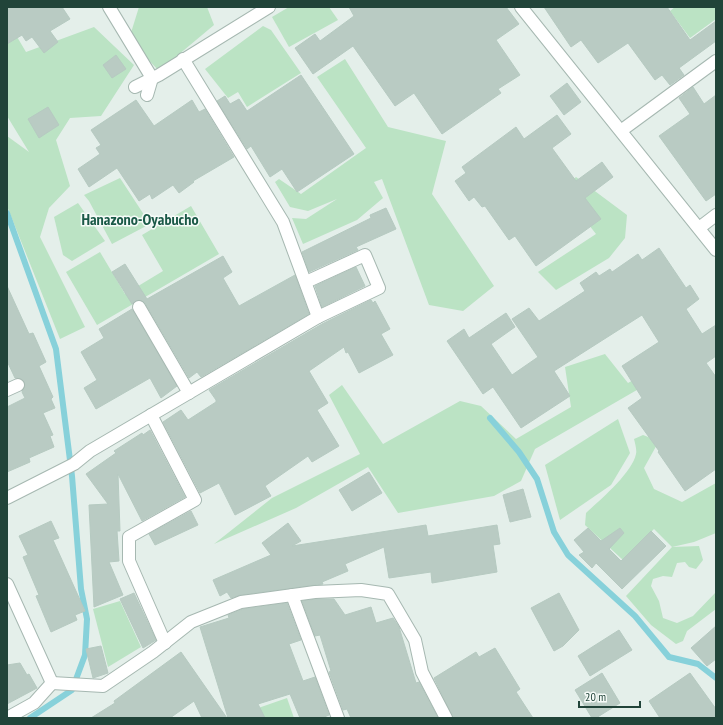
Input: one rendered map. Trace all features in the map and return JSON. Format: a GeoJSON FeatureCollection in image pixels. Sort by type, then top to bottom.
{"type":"FeatureCollection","features":[{"type":"Feature","properties":{"kind":"street"},"geometry":{"type":"LineString","coordinates":[[108,7],[152,78],[147,95]]}},
{"type":"Feature","properties":{"kind":"street"},"geometry":{"type":"LineString","coordinates":[[135,88],[184,60],[269,7]]}},
{"type":"Feature","properties":{"kind":"street"},"geometry":{"type":"LineString","coordinates":[[521,7],[622,130],[716,250]]}},
{"type":"Feature","properties":{"kind":"street"},"geometry":{"type":"LineString","coordinates":[[184,60],[283,222],[318,317]]}},
{"type":"Feature","properties":{"kind":"street"},"geometry":{"type":"LineString","coordinates":[[622,130],[716,61]]}},
{"type":"Feature","properties":{"kind":"street"},"geometry":{"type":"LineString","coordinates":[[698,228],[716,215]]}},
{"type":"Feature","properties":{"kind":"street"},"geometry":{"type":"LineString","coordinates":[[7,498],[74,464],[90,451],[318,317],[379,288],[365,255],[306,282]]}},
{"type":"Feature","properties":{"kind":"street"},"geometry":{"type":"LineString","coordinates":[[139,307],[189,392]]}},
{"type":"Feature","properties":{"kind":"street"},"geometry":{"type":"LineString","coordinates":[[151,415],[195,500],[129,537],[129,561],[165,643]]}},
{"type":"Feature","properties":{"kind":"street"},"geometry":{"type":"LineString","coordinates":[[7,584],[57,684]]}},
{"type":"Feature","properties":{"kind":"street"},"geometry":{"type":"LineString","coordinates":[[7,718],[34,703],[57,684],[104,686],[165,643],[191,622],[241,602],[292,595],[361,590],[388,594],[415,640],[422,672],[446,718]]}},
{"type":"Feature","properties":{"kind":"street"},"geometry":{"type":"LineString","coordinates":[[292,595],[338,718]]}},
{"type":"Feature","properties":{"kind":"green space"},"geometry":{"type":"Polygon","coordinates":[[[139,7],[207,7],[214,25],[159,71],[129,39],[139,7]]]}},
{"type":"Feature","properties":{"kind":"green space"},"geometry":{"type":"Polygon","coordinates":[[[289,7],[329,7],[338,20],[289,47],[272,17],[289,7]]]}},
{"type":"Feature","properties":{"kind":"green space"},"geometry":{"type":"Polygon","coordinates":[[[675,7],[716,7],[716,19],[690,38],[670,11],[675,7]]]}},
{"type":"Feature","properties":{"kind":"green space"},"geometry":{"type":"Polygon","coordinates":[[[7,20],[26,52],[94,27],[134,65],[101,116],[70,118],[56,140],[70,186],[49,208],[40,237],[85,327],[60,339],[7,206],[7,136],[29,152],[7,116],[7,20]]]}},
{"type":"Feature","properties":{"kind":"green space"},"geometry":{"type":"Polygon","coordinates":[[[263,26],[271,30],[301,73],[247,107],[238,92],[228,98],[205,69],[263,26]]]}},
{"type":"Feature","properties":{"kind":"green space"},"geometry":{"type":"Polygon","coordinates":[[[345,59],[388,127],[446,141],[432,194],[494,286],[463,311],[429,305],[382,179],[374,182],[383,198],[357,220],[303,244],[292,218],[306,219],[337,199],[308,211],[290,207],[275,182],[279,179],[301,194],[366,148],[317,77],[345,59]]]}},
{"type":"Feature","properties":{"kind":"green space"},"geometry":{"type":"Polygon","coordinates":[[[576,177],[627,215],[625,238],[609,258],[556,290],[538,272],[596,234],[561,189],[576,177]]]}},
{"type":"Feature","properties":{"kind":"green space"},"geometry":{"type":"Polygon","coordinates":[[[120,178],[150,224],[112,244],[89,201],[84,195],[120,178]]]}},
{"type":"Feature","properties":{"kind":"green space"},"geometry":{"type":"Polygon","coordinates":[[[78,203],[105,241],[72,261],[63,255],[54,217],[78,203]]]}},
{"type":"Feature","properties":{"kind":"green space"},"geometry":{"type":"Polygon","coordinates":[[[191,206],[219,254],[97,325],[66,272],[100,252],[125,294],[163,271],[142,235],[191,206]]]}},
{"type":"Feature","properties":{"kind":"green space"},"geometry":{"type":"Polygon","coordinates":[[[691,347],[699,354],[535,449],[521,481],[494,496],[398,513],[368,467],[296,508],[214,544],[272,498],[360,454],[329,395],[342,385],[383,444],[460,401],[481,406],[516,439],[571,407],[565,367],[605,354],[628,383],[691,347]]]}},
{"type":"Feature","properties":{"kind":"green space"},"geometry":{"type":"Polygon","coordinates":[[[618,419],[630,453],[611,485],[560,520],[545,465],[618,419]]]}},
{"type":"Feature","properties":{"kind":"green space"},"geometry":{"type":"Polygon","coordinates":[[[643,435],[659,441],[644,468],[654,489],[682,502],[716,483],[716,533],[694,542],[672,547],[654,529],[623,560],[585,525],[586,513],[622,478],[636,454],[634,439],[643,435]]]}},
{"type":"Feature","properties":{"kind":"green space"},"geometry":{"type":"Polygon","coordinates":[[[699,546],[703,560],[696,569],[689,567],[685,562],[677,563],[672,577],[663,576],[653,579],[651,586],[659,601],[663,618],[677,623],[693,616],[716,592],[716,609],[687,631],[683,641],[676,644],[651,625],[626,596],[672,547],[699,546]]]}},
{"type":"Feature","properties":{"kind":"green space"},"geometry":{"type":"Polygon","coordinates":[[[120,601],[141,647],[108,667],[93,609],[120,601]]]}},
{"type":"Feature","properties":{"kind":"green space"},"geometry":{"type":"Polygon","coordinates":[[[287,698],[294,718],[230,718],[287,698]]]}},
{"type":"Feature","properties":{"kind":"building"},"geometry":{"type":"Polygon","coordinates":[[[7,7],[62,7],[70,19],[50,31],[58,42],[44,53],[32,37],[26,41],[22,35],[7,44],[7,7]]]}},
{"type":"Feature","properties":{"kind":"building"},"geometry":{"type":"Polygon","coordinates":[[[349,7],[506,7],[519,24],[496,40],[520,75],[498,89],[501,93],[442,134],[414,93],[395,106],[353,46],[313,74],[295,48],[315,34],[320,41],[354,16],[349,7]]]}},
{"type":"Feature","properties":{"kind":"building"},"geometry":{"type":"Polygon","coordinates":[[[544,7],[667,7],[690,40],[716,21],[716,41],[679,68],[684,75],[670,85],[662,75],[655,80],[628,43],[598,63],[581,40],[571,47],[544,7]]]}},
{"type":"Feature","properties":{"kind":"building"},"geometry":{"type":"Polygon","coordinates":[[[116,55],[126,69],[112,78],[103,65],[116,55]]]}},
{"type":"Feature","properties":{"kind":"building"},"geometry":{"type":"Polygon","coordinates":[[[301,75],[354,154],[297,192],[282,169],[270,177],[251,146],[247,149],[217,101],[225,96],[230,104],[239,99],[247,111],[301,75]]]}},
{"type":"Feature","properties":{"kind":"building"},"geometry":{"type":"Polygon","coordinates":[[[567,83],[581,102],[564,115],[550,96],[567,83]]]}},
{"type":"Feature","properties":{"kind":"building"},"geometry":{"type":"Polygon","coordinates":[[[693,87],[704,104],[716,95],[716,194],[706,201],[659,136],[690,114],[679,98],[693,87]]]}},
{"type":"Feature","properties":{"kind":"building"},"geometry":{"type":"Polygon","coordinates":[[[136,100],[154,126],[192,100],[199,112],[205,109],[234,157],[193,181],[194,182],[179,193],[173,185],[152,199],[150,194],[139,201],[117,168],[89,187],[78,169],[100,154],[96,148],[101,145],[91,130],[136,100]]]}},
{"type":"Feature","properties":{"kind":"building"},"geometry":{"type":"Polygon","coordinates":[[[48,107],[59,125],[39,138],[28,119],[48,107]]]}},
{"type":"Feature","properties":{"kind":"building"},"geometry":{"type":"Polygon","coordinates":[[[557,115],[571,134],[552,148],[576,181],[602,162],[613,177],[585,198],[601,219],[536,266],[515,236],[509,240],[485,206],[482,207],[474,197],[469,201],[455,181],[466,173],[462,167],[516,127],[524,139],[557,115]]]}},
{"type":"Feature","properties":{"kind":"building"},"geometry":{"type":"Polygon","coordinates":[[[386,208],[396,229],[356,247],[358,250],[309,272],[302,252],[371,218],[370,215],[386,208]]]}},
{"type":"Feature","properties":{"kind":"building"},"geometry":{"type":"Polygon","coordinates":[[[659,248],[686,288],[690,285],[699,299],[686,309],[702,334],[716,325],[716,356],[706,363],[716,377],[716,469],[685,491],[658,452],[659,451],[628,408],[642,398],[622,366],[659,342],[642,315],[554,371],[570,396],[521,428],[493,387],[483,394],[447,341],[464,329],[469,338],[506,313],[515,327],[491,344],[512,375],[538,357],[512,319],[529,308],[539,321],[585,291],[580,283],[596,272],[599,276],[610,269],[612,272],[638,254],[642,260],[659,248]]]}},
{"type":"Feature","properties":{"kind":"building"},"geometry":{"type":"Polygon","coordinates":[[[223,256],[232,272],[223,278],[239,306],[295,275],[309,314],[201,377],[197,372],[189,378],[145,303],[139,300],[132,304],[112,272],[125,264],[147,299],[223,256]]]}},
{"type":"Feature","properties":{"kind":"building"},"geometry":{"type":"Polygon","coordinates":[[[356,267],[365,286],[322,307],[315,286],[356,267]]]}},
{"type":"Feature","properties":{"kind":"building"},"geometry":{"type":"Polygon","coordinates":[[[7,286],[29,334],[33,333],[46,362],[39,366],[53,397],[51,399],[55,408],[43,413],[53,435],[50,436],[54,447],[29,458],[30,462],[7,472],[7,407],[25,398],[22,392],[25,385],[22,379],[15,378],[7,361],[7,286]]]}},
{"type":"Feature","properties":{"kind":"building"},"geometry":{"type":"Polygon","coordinates":[[[371,300],[373,303],[375,301],[390,329],[381,334],[393,355],[359,373],[348,352],[346,353],[344,347],[309,371],[328,403],[317,410],[339,446],[312,462],[308,456],[265,486],[271,496],[235,515],[219,483],[200,493],[163,422],[181,410],[188,420],[216,402],[209,390],[322,324],[371,300]]]}},
{"type":"Feature","properties":{"kind":"building"},"geometry":{"type":"Polygon","coordinates":[[[132,309],[177,386],[161,398],[150,378],[96,409],[84,388],[97,380],[81,352],[104,338],[99,329],[132,309]]]}},
{"type":"Feature","properties":{"kind":"building"},"geometry":{"type":"Polygon","coordinates":[[[150,430],[185,497],[142,521],[118,474],[120,531],[117,531],[119,561],[109,562],[123,595],[94,607],[89,505],[108,504],[86,474],[116,453],[114,451],[142,433],[143,435],[150,430]]]}},
{"type":"Feature","properties":{"kind":"building"},"geometry":{"type":"Polygon","coordinates":[[[369,472],[382,493],[352,511],[339,490],[369,472]]]}},
{"type":"Feature","properties":{"kind":"building"},"geometry":{"type":"Polygon","coordinates":[[[523,489],[531,517],[510,522],[503,495],[523,489]]]}},
{"type":"Feature","properties":{"kind":"building"},"geometry":{"type":"Polygon","coordinates":[[[191,511],[198,525],[155,545],[149,534],[191,511]]]}},
{"type":"Feature","properties":{"kind":"building"},"geometry":{"type":"Polygon","coordinates":[[[51,521],[59,538],[53,540],[85,611],[75,615],[77,620],[51,632],[36,596],[39,595],[23,557],[28,555],[19,536],[51,521]]]}},
{"type":"Feature","properties":{"kind":"building"},"geometry":{"type":"Polygon","coordinates":[[[288,523],[301,541],[292,546],[426,525],[428,536],[497,525],[500,544],[493,545],[497,572],[432,583],[431,572],[389,578],[384,547],[345,564],[348,571],[322,582],[323,584],[240,595],[231,598],[227,592],[220,596],[213,580],[271,555],[262,543],[288,523]]]}},
{"type":"Feature","properties":{"kind":"building"},"geometry":{"type":"Polygon","coordinates":[[[588,528],[601,541],[620,528],[624,533],[609,549],[621,561],[651,531],[666,546],[622,589],[596,563],[592,568],[579,555],[584,552],[574,540],[588,528]]]}},
{"type":"Feature","properties":{"kind":"building"},"geometry":{"type":"Polygon","coordinates":[[[134,593],[156,640],[143,648],[120,599],[134,593]]]}},
{"type":"Feature","properties":{"kind":"building"},"geometry":{"type":"Polygon","coordinates":[[[559,593],[579,630],[563,646],[554,651],[531,608],[559,593]]]}},
{"type":"Feature","properties":{"kind":"building"},"geometry":{"type":"Polygon","coordinates":[[[334,599],[345,615],[371,607],[376,623],[393,618],[399,627],[416,683],[419,682],[438,718],[351,718],[347,709],[343,710],[329,672],[331,671],[320,635],[315,636],[302,601],[334,599]]]}},
{"type":"Feature","properties":{"kind":"building"},"geometry":{"type":"Polygon","coordinates":[[[287,603],[301,640],[289,644],[303,681],[315,677],[329,715],[322,718],[300,718],[290,694],[258,704],[265,718],[228,718],[200,627],[229,618],[228,615],[243,609],[287,603]]]}},
{"type":"Feature","properties":{"kind":"building"},"geometry":{"type":"Polygon","coordinates":[[[716,626],[716,659],[707,666],[691,648],[716,626]]]}},
{"type":"Feature","properties":{"kind":"building"},"geometry":{"type":"Polygon","coordinates":[[[619,630],[632,650],[590,676],[578,656],[619,630]]]}},
{"type":"Feature","properties":{"kind":"building"},"geometry":{"type":"Polygon","coordinates":[[[101,646],[108,673],[93,678],[86,649],[101,646]]]}},
{"type":"Feature","properties":{"kind":"building"},"geometry":{"type":"Polygon","coordinates":[[[495,648],[520,689],[516,692],[533,718],[453,718],[434,678],[476,652],[479,657],[495,648]]]}},
{"type":"Feature","properties":{"kind":"building"},"geometry":{"type":"Polygon","coordinates":[[[181,652],[227,718],[202,718],[194,701],[170,718],[91,718],[115,703],[114,701],[181,652]]]}},
{"type":"Feature","properties":{"kind":"building"},"geometry":{"type":"Polygon","coordinates":[[[20,663],[27,675],[29,674],[37,688],[7,704],[7,665],[20,663]]]}},
{"type":"Feature","properties":{"kind":"building"},"geometry":{"type":"Polygon","coordinates":[[[602,673],[620,703],[596,718],[592,718],[575,690],[602,673]]]}},
{"type":"Feature","properties":{"kind":"building"},"geometry":{"type":"Polygon","coordinates":[[[690,673],[716,709],[716,718],[660,718],[649,701],[690,673]]]}},
{"type":"Feature","properties":{"kind":"waterway"},"geometry":{"type":"LineString","coordinates":[[7,213],[56,349],[72,476],[81,589],[87,619],[85,655],[72,690],[30,718]]}},
{"type":"Feature","properties":{"kind":"waterway"},"geometry":{"type":"LineString","coordinates":[[490,418],[519,452],[537,479],[554,532],[568,555],[635,616],[669,657],[698,664],[716,678]]}},
{"type":"Feature","properties":{"kind":"district","name":"Hanazono-Oyabucho"},"geometry":{"type":"Point","coordinates":[140,219]}}]}
